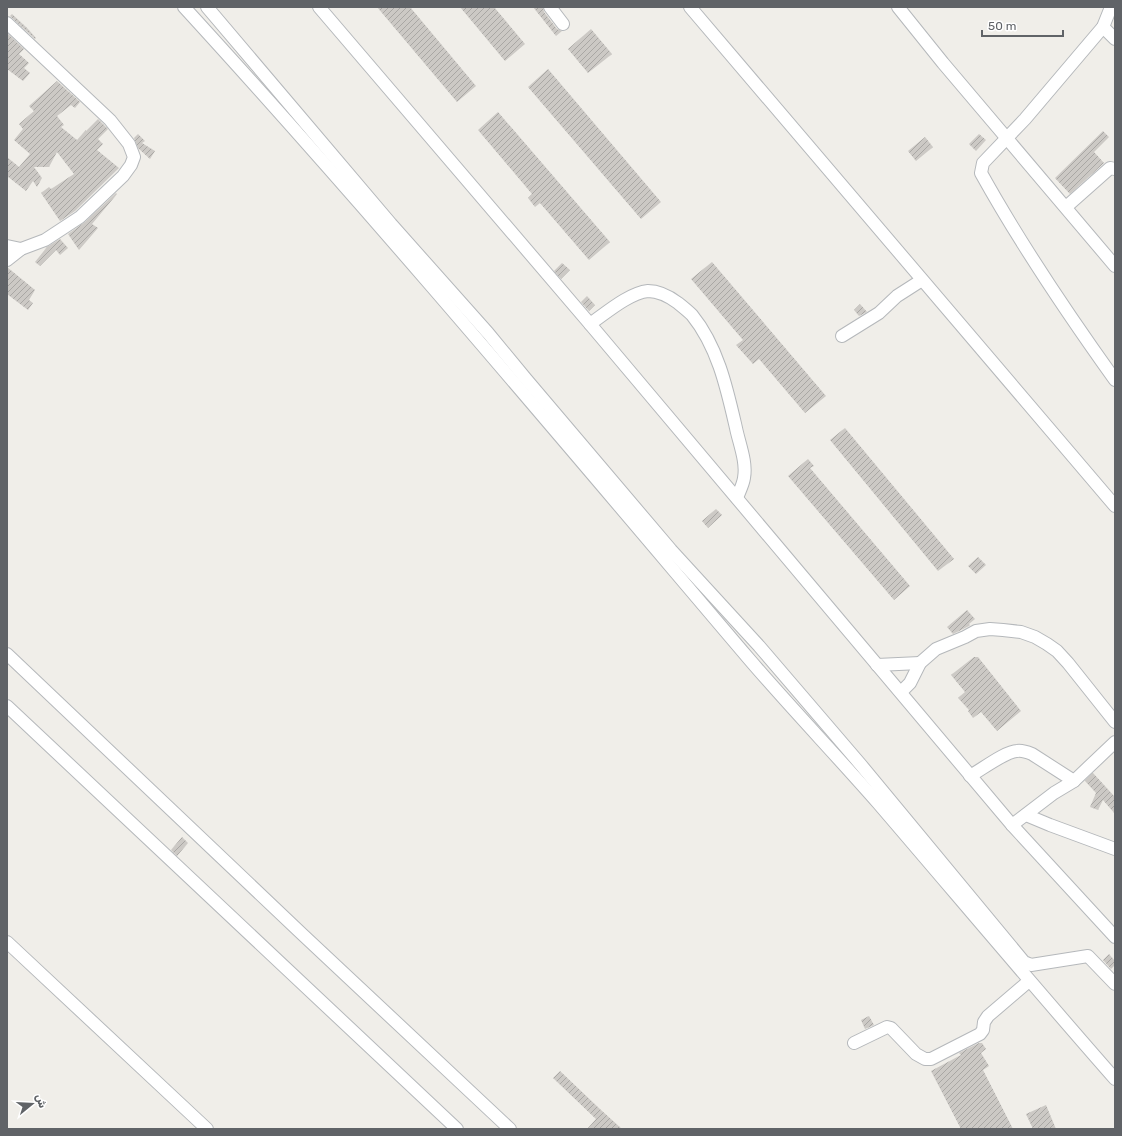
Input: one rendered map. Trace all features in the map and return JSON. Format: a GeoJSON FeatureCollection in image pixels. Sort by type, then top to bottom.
{"type":"FeatureCollection","features":[{"type":"Feature","properties":{"kind":"street"},"geometry":{"type":"LineString","coordinates":[[184,7],[352,194],[753,663],[877,802],[1029,982],[1115,1079]]}},
{"type":"Feature","properties":{"kind":"street"},"geometry":{"type":"LineString","coordinates":[[207,7],[391,224],[488,333],[672,550],[759,646],[851,753],[1024,962],[1031,965],[1085,955],[1088,956],[1115,984]]}},
{"type":"Feature","properties":{"kind":"street"},"geometry":{"type":"LineString","coordinates":[[319,7],[590,324],[901,692],[1012,826],[1115,937]]}},
{"type":"Feature","properties":{"kind":"street"},"geometry":{"type":"LineString","coordinates":[[550,7],[563,24]]}},
{"type":"Feature","properties":{"kind":"street"},"geometry":{"type":"LineString","coordinates":[[690,7],[1115,506]]}},
{"type":"Feature","properties":{"kind":"street"},"geometry":{"type":"LineString","coordinates":[[898,7],[1115,266]]}},
{"type":"Feature","properties":{"kind":"street"},"geometry":{"type":"LineString","coordinates":[[1111,7],[1103,28],[1055,86],[982,163],[981,173],[998,204],[1040,271],[1115,380]]}},
{"type":"Feature","properties":{"kind":"street"},"geometry":{"type":"LineString","coordinates":[[7,23],[110,120],[129,144],[134,157],[131,165],[123,176],[80,217],[45,240],[21,250],[7,260]]}},
{"type":"Feature","properties":{"kind":"street"},"geometry":{"type":"LineString","coordinates":[[1103,28],[1115,39]]}},
{"type":"Feature","properties":{"kind":"street"},"geometry":{"type":"LineString","coordinates":[[1066,207],[1110,168],[1115,168]]}},
{"type":"Feature","properties":{"kind":"street"},"geometry":{"type":"LineString","coordinates":[[7,246],[21,250]]}},
{"type":"Feature","properties":{"kind":"street"},"geometry":{"type":"LineString","coordinates":[[842,336],[879,314],[897,296],[922,280]]}},
{"type":"Feature","properties":{"kind":"street"},"geometry":{"type":"LineString","coordinates":[[590,324],[614,307],[635,295],[648,291],[660,293],[674,300],[692,315],[715,355],[732,412],[744,464],[744,479],[737,498]]}},
{"type":"Feature","properties":{"kind":"street"},"geometry":{"type":"LineString","coordinates":[[901,692],[910,683],[920,663],[936,649],[976,631],[990,629],[1021,632],[1035,637],[1057,652],[1068,663],[1115,722]]}},
{"type":"Feature","properties":{"kind":"street"},"geometry":{"type":"LineString","coordinates":[[7,654],[510,1129]]}},
{"type":"Feature","properties":{"kind":"street"},"geometry":{"type":"LineString","coordinates":[[877,665],[920,663]]}},
{"type":"Feature","properties":{"kind":"street"},"geometry":{"type":"LineString","coordinates":[[7,706],[457,1129]]}},
{"type":"Feature","properties":{"kind":"street"},"geometry":{"type":"LineString","coordinates":[[1012,826],[1054,793],[1074,781],[1115,742]]}},
{"type":"Feature","properties":{"kind":"street"},"geometry":{"type":"LineString","coordinates":[[970,776],[1009,753],[1017,751],[1032,754],[1074,781]]}},
{"type":"Feature","properties":{"kind":"street"},"geometry":{"type":"LineString","coordinates":[[1026,815],[1115,849]]}},
{"type":"Feature","properties":{"kind":"street"},"geometry":{"type":"LineString","coordinates":[[7,942],[207,1129]]}},
{"type":"Feature","properties":{"kind":"street"},"geometry":{"type":"LineString","coordinates":[[854,1043],[887,1027],[891,1028],[916,1054],[925,1059],[931,1059],[980,1034],[983,1030],[984,1022],[988,1016],[1029,982]]}},
{"type":"Feature","properties":{"kind":"building"},"geometry":{"type":"Polygon","coordinates":[[[377,7],[410,7],[476,86],[457,102],[377,7]]]}},
{"type":"Feature","properties":{"kind":"building"},"geometry":{"type":"Polygon","coordinates":[[[460,7],[494,7],[525,44],[505,61],[460,7]]]}},
{"type":"Feature","properties":{"kind":"building"},"geometry":{"type":"Polygon","coordinates":[[[533,7],[543,7],[544,12],[557,29],[562,31],[556,36],[533,7]]]}},
{"type":"Feature","properties":{"kind":"building"},"geometry":{"type":"Polygon","coordinates":[[[12,14],[27,28],[36,38],[35,39],[10,16],[12,14]]]}},
{"type":"Feature","properties":{"kind":"building"},"geometry":{"type":"Polygon","coordinates":[[[591,29],[612,54],[588,73],[568,49],[591,29]]]}},
{"type":"Feature","properties":{"kind":"building"},"geometry":{"type":"Polygon","coordinates":[[[7,33],[24,49],[19,54],[29,63],[24,68],[30,73],[23,81],[7,69],[7,33]]]}},
{"type":"Feature","properties":{"kind":"building"},"geometry":{"type":"Polygon","coordinates":[[[548,69],[661,202],[641,219],[528,87],[548,69]]]}},
{"type":"Feature","properties":{"kind":"building"},"geometry":{"type":"Polygon","coordinates":[[[57,81],[80,102],[75,108],[71,105],[57,116],[64,125],[61,127],[77,140],[98,119],[108,129],[98,139],[103,144],[97,150],[119,168],[75,211],[60,221],[41,193],[49,187],[51,189],[74,174],[57,152],[49,167],[34,167],[42,178],[37,187],[33,181],[26,191],[7,176],[7,157],[19,167],[30,154],[14,140],[23,129],[19,124],[34,111],[29,106],[57,81]]]}},
{"type":"Feature","properties":{"kind":"building"},"geometry":{"type":"Polygon","coordinates":[[[498,112],[610,242],[589,260],[540,203],[535,207],[528,198],[532,194],[478,130],[498,112]]]}},
{"type":"Feature","properties":{"kind":"building"},"geometry":{"type":"Polygon","coordinates":[[[1103,131],[1109,137],[1094,152],[1104,163],[1070,194],[1055,178],[1103,131]]]}},
{"type":"Feature","properties":{"kind":"building"},"geometry":{"type":"Polygon","coordinates":[[[138,134],[145,141],[142,143],[155,151],[150,159],[138,148],[134,138],[138,134]]]}},
{"type":"Feature","properties":{"kind":"building"},"geometry":{"type":"Polygon","coordinates":[[[979,134],[986,140],[976,151],[969,144],[979,134]]]}},
{"type":"Feature","properties":{"kind":"building"},"geometry":{"type":"Polygon","coordinates":[[[925,137],[933,147],[916,161],[908,151],[925,137]]]}},
{"type":"Feature","properties":{"kind":"building"},"geometry":{"type":"Polygon","coordinates":[[[116,193],[117,194],[92,224],[98,228],[79,250],[68,234],[85,222],[116,193]]]}},
{"type":"Feature","properties":{"kind":"building"},"geometry":{"type":"Polygon","coordinates":[[[60,239],[68,248],[60,255],[56,250],[40,266],[35,262],[47,247],[60,239]]]}},
{"type":"Feature","properties":{"kind":"building"},"geometry":{"type":"Polygon","coordinates":[[[712,262],[826,396],[805,413],[759,359],[753,364],[736,345],[743,340],[691,279],[712,262]]]}},
{"type":"Feature","properties":{"kind":"building"},"geometry":{"type":"Polygon","coordinates":[[[562,263],[570,270],[561,279],[554,271],[562,263]]]}},
{"type":"Feature","properties":{"kind":"building"},"geometry":{"type":"Polygon","coordinates":[[[7,267],[35,290],[29,300],[33,303],[28,310],[7,294],[7,267]]]}},
{"type":"Feature","properties":{"kind":"building"},"geometry":{"type":"Polygon","coordinates":[[[587,296],[595,305],[589,311],[581,302],[587,296]]]}},
{"type":"Feature","properties":{"kind":"building"},"geometry":{"type":"Polygon","coordinates":[[[860,304],[867,312],[859,316],[854,310],[860,304]]]}},
{"type":"Feature","properties":{"kind":"building"},"geometry":{"type":"Polygon","coordinates":[[[845,428],[954,559],[938,571],[830,440],[845,428]]]}},
{"type":"Feature","properties":{"kind":"building"},"geometry":{"type":"Polygon","coordinates":[[[808,459],[814,466],[810,468],[910,586],[894,600],[788,476],[808,459]]]}},
{"type":"Feature","properties":{"kind":"building"},"geometry":{"type":"Polygon","coordinates":[[[716,509],[722,515],[708,528],[702,521],[716,509]]]}},
{"type":"Feature","properties":{"kind":"building"},"geometry":{"type":"Polygon","coordinates":[[[978,557],[986,565],[976,574],[968,566],[978,557]]]}},
{"type":"Feature","properties":{"kind":"building"},"geometry":{"type":"Polygon","coordinates":[[[967,610],[975,619],[969,624],[969,626],[953,634],[947,627],[967,610]]]}},
{"type":"Feature","properties":{"kind":"building"},"geometry":{"type":"Polygon","coordinates":[[[974,657],[978,657],[1021,711],[997,731],[981,712],[973,718],[968,711],[969,710],[958,698],[965,692],[951,675],[974,657]]]}},
{"type":"Feature","properties":{"kind":"building"},"geometry":{"type":"Polygon","coordinates":[[[1093,773],[1115,797],[1115,814],[1103,800],[1098,810],[1090,807],[1096,793],[1085,781],[1093,773]]]}},
{"type":"Feature","properties":{"kind":"building"},"geometry":{"type":"Polygon","coordinates":[[[182,837],[188,843],[177,856],[171,850],[182,837]]]}},
{"type":"Feature","properties":{"kind":"building"},"geometry":{"type":"Polygon","coordinates":[[[1109,954],[1115,961],[1115,965],[1111,969],[1103,960],[1109,954]]]}},
{"type":"Feature","properties":{"kind":"building"},"geometry":{"type":"Polygon","coordinates":[[[869,1016],[874,1025],[865,1029],[861,1020],[869,1016]]]}},
{"type":"Feature","properties":{"kind":"building"},"geometry":{"type":"Polygon","coordinates":[[[982,1043],[986,1049],[981,1053],[989,1066],[983,1070],[1013,1129],[961,1129],[931,1071],[961,1055],[959,1053],[982,1043]]]}},
{"type":"Feature","properties":{"kind":"building"},"geometry":{"type":"Polygon","coordinates":[[[560,1071],[622,1129],[587,1129],[596,1119],[553,1078],[560,1071]]]}},
{"type":"Feature","properties":{"kind":"building"},"geometry":{"type":"Polygon","coordinates":[[[1046,1105],[1056,1129],[1033,1129],[1026,1114],[1046,1105]]]}}]}
